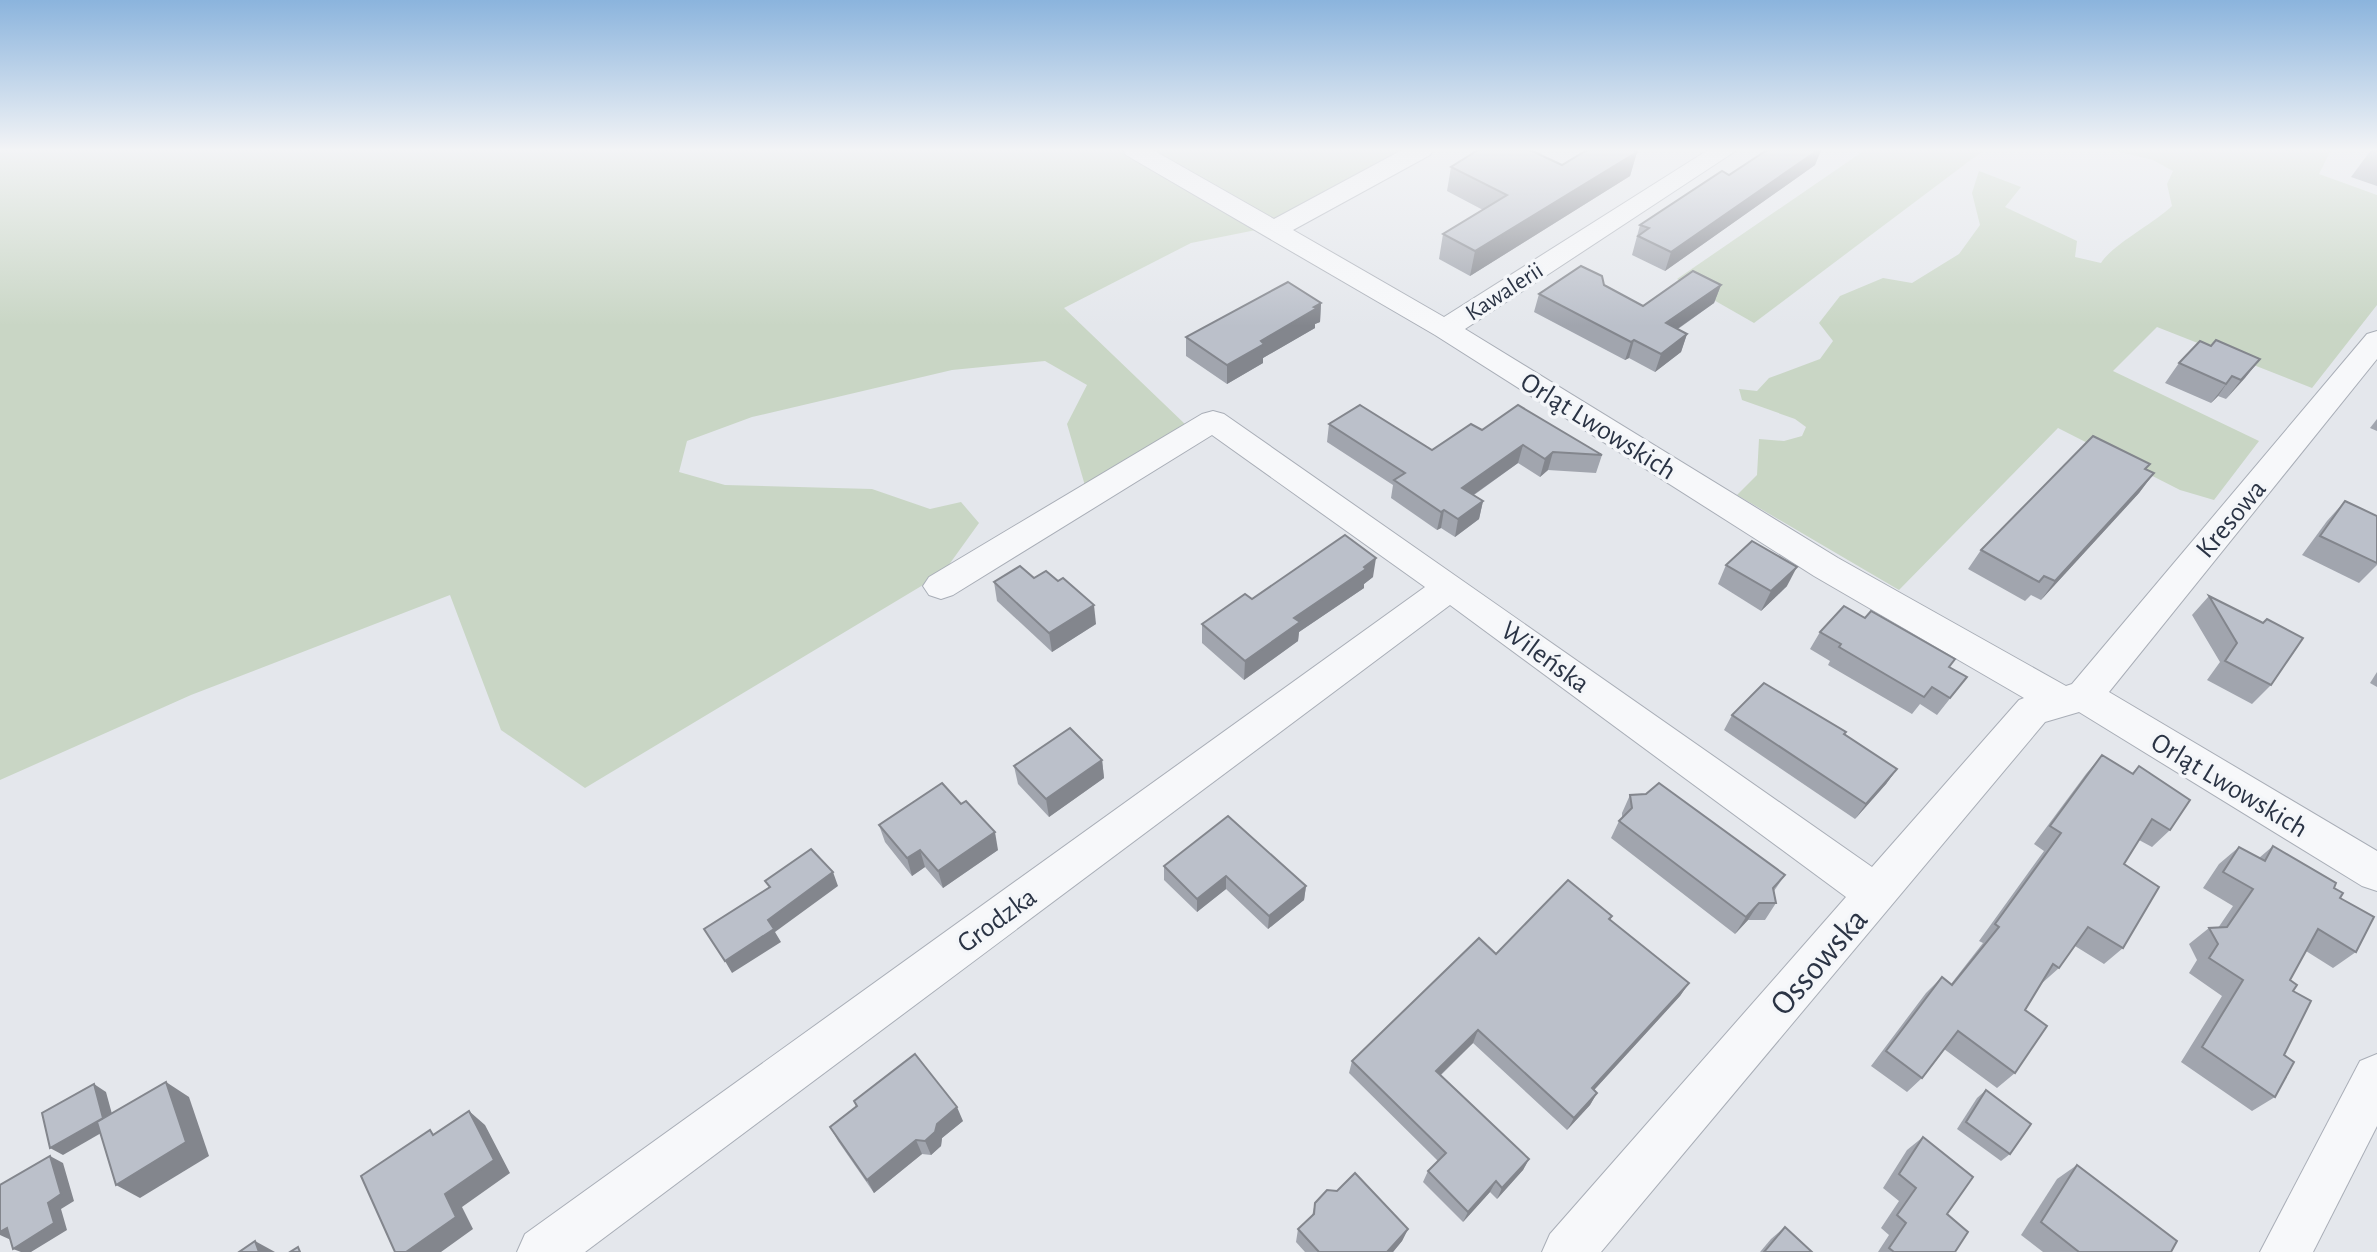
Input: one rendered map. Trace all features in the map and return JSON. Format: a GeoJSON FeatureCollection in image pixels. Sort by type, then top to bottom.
{"type":"FeatureCollection","features":[{"type":"Feature","properties":{"kind":"street","name":"Orląt Lwowskich"},"geometry":{"type":"LineString","coordinates":[[1239,208],[1445,329],[1826,567],[2073,699],[2377,873]]}},
{"type":"Feature","properties":{"kind":"street"},"geometry":{"type":"LineString","coordinates":[[1275,229],[1313,208]]}},
{"type":"Feature","properties":{"kind":"street","name":"Kawalerii"},"geometry":{"type":"LineString","coordinates":[[1445,329],[1634,208]]}},
{"type":"Feature","properties":{"kind":"street","name":"Kresowa"},"geometry":{"type":"LineString","coordinates":[[2073,699],[2377,340]]}},
{"type":"Feature","properties":{"kind":"street","name":"Wileńska"},"geometry":{"type":"LineString","coordinates":[[941,586],[1213,421],[1450,587],[1876,894]]}},
{"type":"Feature","properties":{"kind":"street","name":"Grodzka"},"geometry":{"type":"LineString","coordinates":[[543,1252],[1450,587]]}},
{"type":"Feature","properties":{"kind":"street","name":"Ossowska"},"geometry":{"type":"LineString","coordinates":[[1568,1252],[2032,711],[2073,699]]}},
{"type":"Feature","properties":{"kind":"street"},"geometry":{"type":"LineString","coordinates":[[2286,1252],[2377,1077]]}},
{"type":"Feature","properties":{"kind":"green space"},"geometry":{"type":"Polygon","coordinates":[[[0,208],[1304,208],[1271,227],[1191,243],[1064,308],[1187,426],[1086,489],[1067,424],[1087,385],[1045,361],[952,370],[752,417],[687,441],[679,472],[725,485],[872,489],[930,509],[961,502],[979,523],[943,573],[585,788],[501,730],[450,595],[191,695],[0,780],[0,208]]]}},
{"type":"Feature","properties":{"kind":"green space"},"geometry":{"type":"Polygon","coordinates":[[[1780,208],[1906,208],[1754,323],[1677,279],[1780,208]]]}},
{"type":"Feature","properties":{"kind":"green space"},"geometry":{"type":"Polygon","coordinates":[[[1976,208],[2008,208],[2077,241],[2075,257],[2101,263],[2114,249],[2169,208],[2377,208],[2377,305],[2312,388],[2157,327],[2113,371],[2259,441],[2214,500],[2180,490],[2058,428],[1899,590],[1737,495],[1757,475],[1759,439],[1784,441],[1802,436],[1806,427],[1795,419],[1742,400],[1739,389],[1757,391],[1769,378],[1820,359],[1833,341],[1819,323],[1840,296],[1883,278],[1912,283],[1959,254],[1980,225],[1976,208]]]}},
{"type":"Feature","properties":{"kind":"building"},"geometry":{"type":"Polygon","coordinates":[[[1485,208],[1545,208],[1475,251],[1443,234],[1485,208]]]}},
{"type":"Feature","properties":{"kind":"building"},"geometry":{"type":"Polygon","coordinates":[[[1665,208],[1734,208],[1671,252],[1638,236],[1649,228],[1640,225],[1665,208]]]}},
{"type":"Feature","properties":{"kind":"building"},"geometry":{"type":"Polygon","coordinates":[[[1581,266],[1602,276],[1604,285],[1643,306],[1693,271],[1721,285],[1666,323],[1687,334],[1661,354],[1634,340],[1631,342],[1539,294],[1581,266]]]}},
{"type":"Feature","properties":{"kind":"building"},"geometry":{"type":"Polygon","coordinates":[[[1288,282],[1321,303],[1261,341],[1264,344],[1227,365],[1186,337],[1288,282]]]}},
{"type":"Feature","properties":{"kind":"building"},"geometry":{"type":"Polygon","coordinates":[[[2216,340],[2260,359],[2241,380],[2232,376],[2226,384],[2179,363],[2200,341],[2211,346],[2216,340]]]}},
{"type":"Feature","properties":{"kind":"building"},"geometry":{"type":"Polygon","coordinates":[[[1360,405],[1432,450],[1471,424],[1482,430],[1518,405],[1602,455],[1553,452],[1545,459],[1523,445],[1462,488],[1483,501],[1458,519],[1444,510],[1441,512],[1394,480],[1405,473],[1329,424],[1360,405]]]}},
{"type":"Feature","properties":{"kind":"building"},"geometry":{"type":"Polygon","coordinates":[[[2093,436],[2150,464],[2145,469],[2154,473],[2055,581],[2044,576],[2039,582],[1981,550],[2093,436]]]}},
{"type":"Feature","properties":{"kind":"building"},"geometry":{"type":"Polygon","coordinates":[[[2345,501],[2377,516],[2377,563],[2320,536],[2345,501]]]}},
{"type":"Feature","properties":{"kind":"building"},"geometry":{"type":"Polygon","coordinates":[[[1345,535],[1376,558],[1364,567],[1366,569],[1294,618],[1300,622],[1245,661],[1202,624],[1245,594],[1252,599],[1345,535]]]}},
{"type":"Feature","properties":{"kind":"building"},"geometry":{"type":"Polygon","coordinates":[[[1752,541],[1797,567],[1771,591],[1726,565],[1752,541]]]}},
{"type":"Feature","properties":{"kind":"building"},"geometry":{"type":"Polygon","coordinates":[[[1020,566],[1034,578],[1046,571],[1058,581],[1063,578],[1094,605],[1049,633],[994,582],[1020,566]]]}},
{"type":"Feature","properties":{"kind":"building"},"geometry":{"type":"Polygon","coordinates":[[[2209,596],[2263,623],[2267,619],[2303,638],[2271,685],[2225,661],[2237,643],[2209,596]]]}},
{"type":"Feature","properties":{"kind":"building"},"geometry":{"type":"Polygon","coordinates":[[[1844,606],[1865,618],[1871,611],[1955,659],[1949,667],[1967,677],[1950,698],[1932,687],[1924,697],[1839,647],[1841,644],[1820,632],[1844,606]]]}},
{"type":"Feature","properties":{"kind":"building"},"geometry":{"type":"Polygon","coordinates":[[[1764,683],[1846,732],[1844,734],[1897,769],[1866,804],[1732,715],[1764,683]]]}},
{"type":"Feature","properties":{"kind":"building"},"geometry":{"type":"Polygon","coordinates":[[[1070,728],[1102,760],[1046,799],[1014,766],[1070,728]]]}},
{"type":"Feature","properties":{"kind":"building"},"geometry":{"type":"Polygon","coordinates":[[[2102,755],[2133,774],[2139,766],[2190,800],[2170,830],[2152,819],[2124,864],[2159,887],[2123,948],[2088,927],[2059,968],[2053,964],[2025,1010],[2047,1026],[2015,1073],[1958,1031],[1922,1078],[1886,1051],[1942,977],[1952,985],[1999,927],[1995,924],[2061,833],[2050,826],[2102,755]]]}},
{"type":"Feature","properties":{"kind":"building"},"geometry":{"type":"Polygon","coordinates":[[[942,783],[961,804],[966,801],[995,832],[938,871],[920,850],[907,858],[879,825],[942,783]]]}},
{"type":"Feature","properties":{"kind":"building"},"geometry":{"type":"Polygon","coordinates":[[[1659,783],[1785,875],[1773,888],[1776,903],[1759,903],[1746,917],[1619,821],[1632,808],[1630,795],[1646,794],[1659,783]]]}},
{"type":"Feature","properties":{"kind":"building"},"geometry":{"type":"Polygon","coordinates":[[[1228,816],[1306,886],[1269,916],[1226,876],[1197,899],[1164,866],[1228,816]]]}},
{"type":"Feature","properties":{"kind":"building"},"geometry":{"type":"Polygon","coordinates":[[[2273,846],[2336,883],[2334,888],[2343,893],[2340,898],[2374,917],[2356,952],[2318,929],[2290,980],[2297,985],[2293,991],[2311,1001],[2284,1055],[2294,1062],[2275,1097],[2202,1047],[2243,980],[2209,958],[2218,944],[2209,928],[2227,927],[2253,889],[2223,872],[2239,847],[2265,861],[2273,846]]]}},
{"type":"Feature","properties":{"kind":"building"},"geometry":{"type":"Polygon","coordinates":[[[811,849],[833,872],[768,920],[774,929],[725,961],[704,929],[770,887],[765,881],[811,849]]]}},
{"type":"Feature","properties":{"kind":"building"},"geometry":{"type":"Polygon","coordinates":[[[1568,880],[1612,916],[1609,919],[1689,983],[1592,1088],[1597,1093],[1574,1118],[1478,1030],[1436,1071],[1529,1159],[1502,1188],[1496,1181],[1468,1212],[1428,1171],[1446,1153],[1352,1061],[1479,938],[1496,954],[1568,880]]]}},
{"type":"Feature","properties":{"kind":"building"},"geometry":{"type":"Polygon","coordinates":[[[915,1054],[957,1107],[937,1124],[935,1132],[925,1141],[916,1140],[867,1180],[830,1127],[857,1106],[854,1101],[915,1054]]]}},
{"type":"Feature","properties":{"kind":"building"},"geometry":{"type":"Polygon","coordinates":[[[166,1082],[186,1142],[116,1185],[97,1122],[166,1082]]]}},
{"type":"Feature","properties":{"kind":"building"},"geometry":{"type":"Polygon","coordinates":[[[94,1084],[103,1118],[50,1148],[42,1113],[94,1084]]]}},
{"type":"Feature","properties":{"kind":"building"},"geometry":{"type":"Polygon","coordinates":[[[1986,1090],[2031,1124],[2010,1154],[1966,1122],[1986,1090]]]}},
{"type":"Feature","properties":{"kind":"building"},"geometry":{"type":"Polygon","coordinates":[[[469,1111],[494,1160],[445,1194],[456,1217],[406,1252],[395,1252],[361,1176],[430,1130],[433,1135],[469,1111]]]}},
{"type":"Feature","properties":{"kind":"building"},"geometry":{"type":"Polygon","coordinates":[[[1923,1137],[1973,1177],[1947,1214],[1968,1232],[1955,1252],[1894,1252],[1889,1248],[1906,1223],[1897,1215],[1916,1188],[1899,1174],[1923,1137]]]}},
{"type":"Feature","properties":{"kind":"building"},"geometry":{"type":"Polygon","coordinates":[[[50,1156],[61,1194],[48,1203],[54,1223],[13,1249],[7,1228],[0,1232],[0,1185],[50,1156]]]}},
{"type":"Feature","properties":{"kind":"building"},"geometry":{"type":"Polygon","coordinates":[[[2077,1165],[2177,1241],[2171,1252],[2079,1252],[2041,1222],[2077,1165]]]}},
{"type":"Feature","properties":{"kind":"building"},"geometry":{"type":"Polygon","coordinates":[[[1355,1173],[1408,1229],[1387,1252],[1319,1252],[1298,1229],[1314,1214],[1315,1203],[1327,1190],[1337,1191],[1355,1173]]]}},
{"type":"Feature","properties":{"kind":"building"},"geometry":{"type":"Polygon","coordinates":[[[1785,1227],[1812,1252],[1764,1252],[1785,1227]]]}},
{"type":"Feature","properties":{"kind":"building"},"geometry":{"type":"Polygon","coordinates":[[[255,1241],[259,1252],[239,1252],[255,1241]]]}}]}
